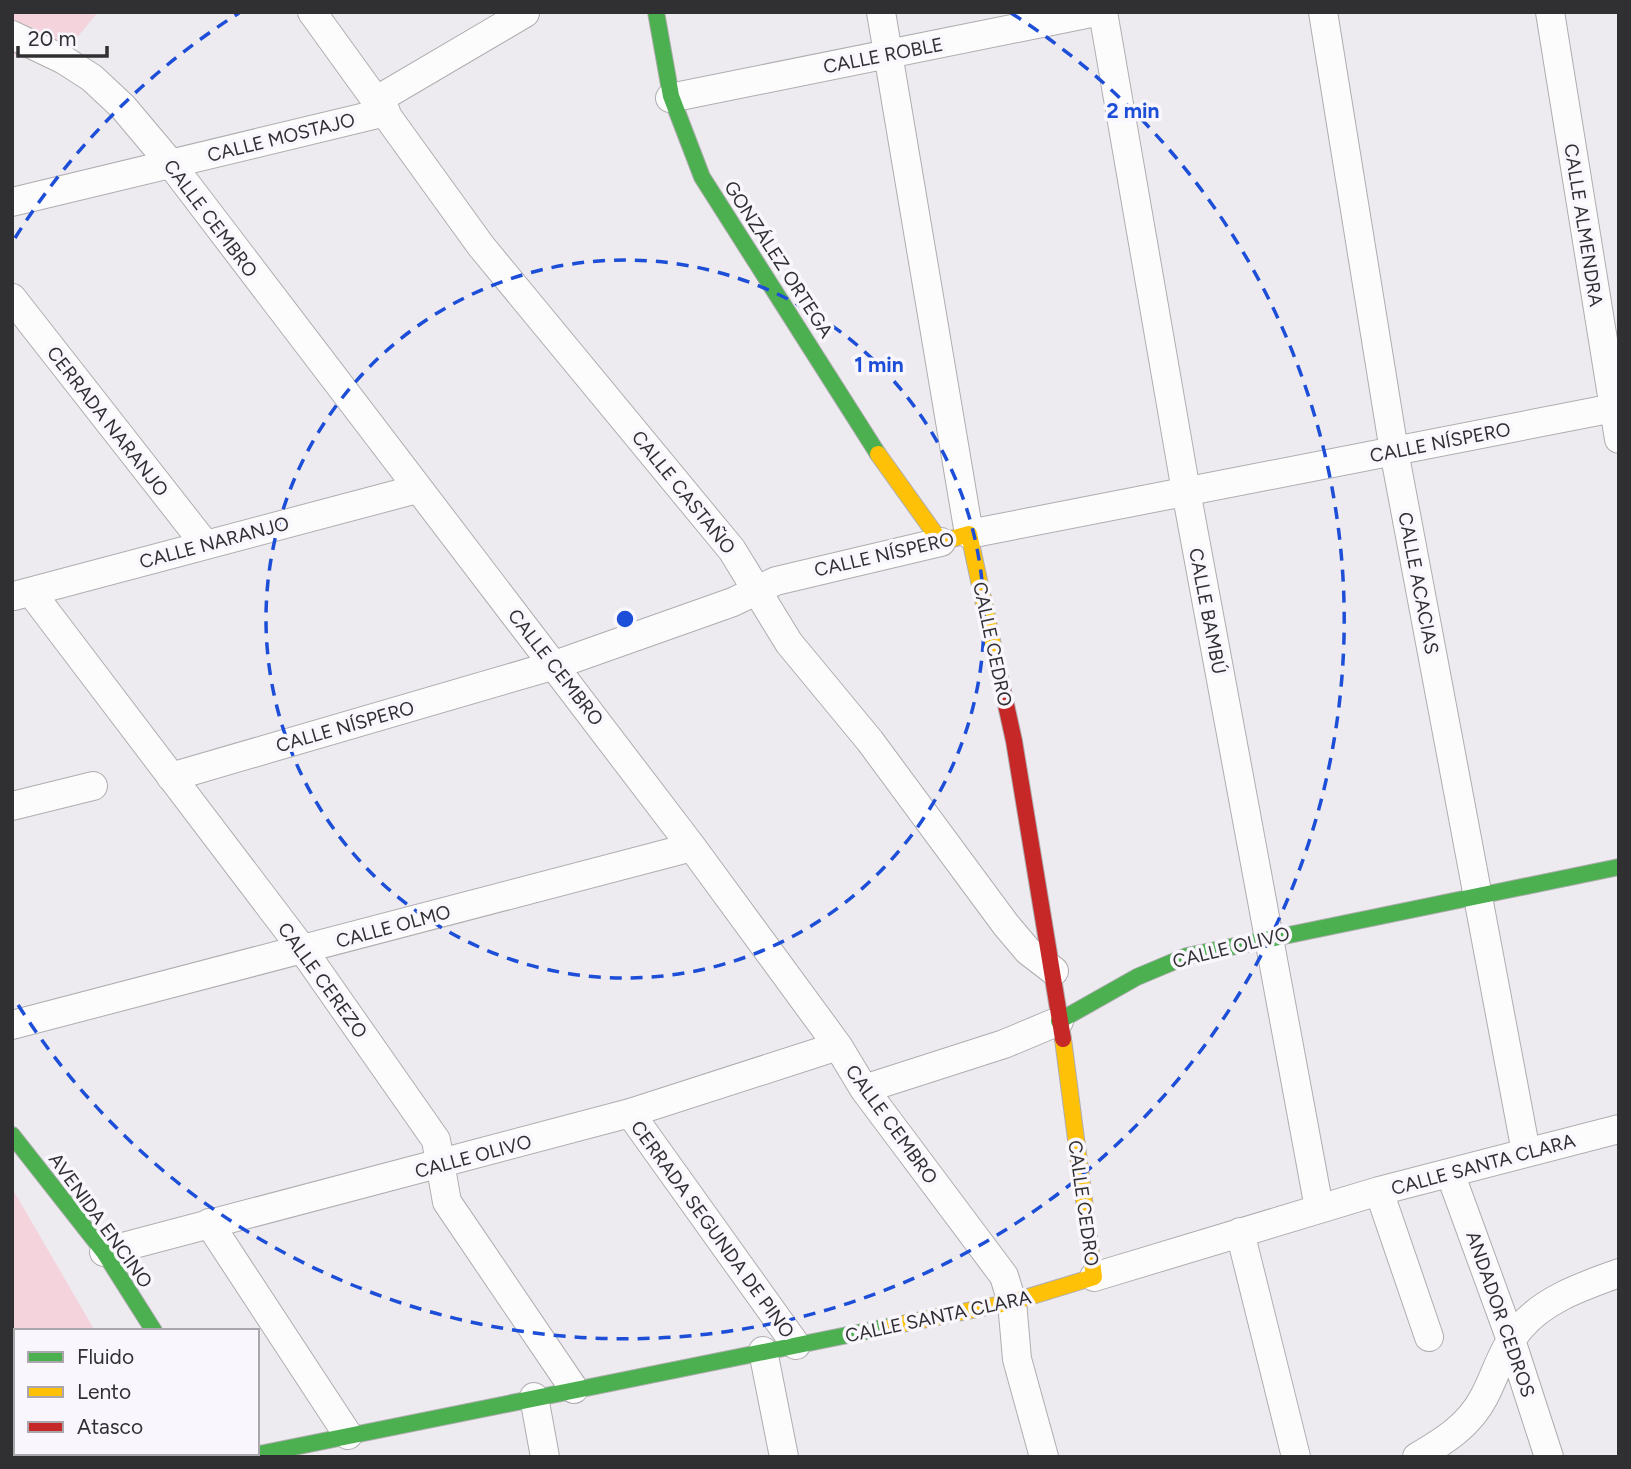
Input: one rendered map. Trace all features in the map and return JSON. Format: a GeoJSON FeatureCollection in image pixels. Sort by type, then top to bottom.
{"type":"FeatureCollection","features":[{"type":"Feature","properties":{"kind":"street","name":"CALLE CASTAÑO"},"geometry":{"type":"LineString","coordinates":[[312,12],[481,246],[732,550],[789,642],[870,741],[1006,925],[1028,951],[1054,971]]}},
{"type":"Feature","properties":{"kind":"street","name":"GONZÁLEZ ORTEGA"},"geometry":{"type":"LineString","coordinates":[[656,12],[663,71],[670,98],[682,134],[702,177],[895,480],[941,542]]}},
{"type":"Feature","properties":{"kind":"street","name":"CALLE CEDRO"},"geometry":{"type":"LineString","coordinates":[[881,12],[969,534],[1014,741],[1054,971],[1094,1277]]}},
{"type":"Feature","properties":{"kind":"street","name":"CALLE ROBLE"},"geometry":{"type":"LineString","coordinates":[[670,98],[1096,12]]}},
{"type":"Feature","properties":{"kind":"street","name":"CALLE BAMBÚ"},"geometry":{"type":"LineString","coordinates":[[1103,12],[1186,491],[1319,1208]]}},
{"type":"Feature","properties":{"kind":"street","name":"CALLE ACACIAS"},"geometry":{"type":"LineString","coordinates":[[1323,12],[1394,451],[1527,1152]]}},
{"type":"Feature","properties":{"kind":"street","name":"CALLE ALMENDRA"},"geometry":{"type":"LineString","coordinates":[[1550,12],[1616,407],[1619,439]]}},
{"type":"Feature","properties":{"kind":"street","name":"CALLE MOSTAJO"},"geometry":{"type":"LineString","coordinates":[[12,202],[171,164],[381,106],[525,13]]}},
{"type":"Feature","properties":{"kind":"street","name":"CALLE CEMBRO"},"geometry":{"type":"LineString","coordinates":[[12,35],[64,60],[92,78],[123,107],[171,164],[417,489],[555,665],[838,1046],[863,1088],[1004,1276],[1012,1302],[1017,1359],[1044,1457]]}},
{"type":"Feature","properties":{"kind":"street","name":"CERRADA NARANJO"},"geometry":{"type":"LineString","coordinates":[[12,299],[204,543]]}},
{"type":"Feature","properties":{"kind":"street","name":"CALLE NÍSPERO"},"geometry":{"type":"LineString","coordinates":[[171,778],[555,665],[803,573],[969,534],[1616,407]]}},
{"type":"Feature","properties":{"kind":"street","name":"CALLE NARANJO"},"geometry":{"type":"LineString","coordinates":[[22,594],[204,543],[417,489]]}},
{"type":"Feature","properties":{"kind":"street","name":"CALLE CEREZO"},"geometry":{"type":"LineString","coordinates":[[22,594],[171,778],[303,950],[436,1140],[442,1164],[442,1186],[447,1202],[574,1389]]}},
{"type":"Feature","properties":{"kind":"street"},"geometry":{"type":"LineString","coordinates":[[12,806],[93,786]]}},
{"type":"Feature","properties":{"kind":"street","name":"CALLE OLMO"},"geometry":{"type":"LineString","coordinates":[[12,1026],[31,1018],[303,950],[692,847]]}},
{"type":"Feature","properties":{"kind":"street","name":"CALLE OLIVO"},"geometry":{"type":"LineString","coordinates":[[863,1088],[1004,1044],[1059,1021],[1156,966],[1269,937],[1619,867]]}},
{"type":"Feature","properties":{"kind":"street","name":"CALLE OLIVO"},"geometry":{"type":"LineString","coordinates":[[104,1252],[630,1113],[838,1046]]}},
{"type":"Feature","properties":{"kind":"street","name":"CERRADA SEGUNDA DE PINO"},"geometry":{"type":"LineString","coordinates":[[630,1113],[796,1345]]}},
{"type":"Feature","properties":{"kind":"street","name":"CALLE SANTA CLARA"},"geometry":{"type":"LineString","coordinates":[[259,1454],[1012,1302],[1319,1208],[1619,1129]]}},
{"type":"Feature","properties":{"kind":"street","name":"AVENIDA ENCINO"},"geometry":{"type":"LineString","coordinates":[[12,1135],[104,1252],[153,1329]]}},
{"type":"Feature","properties":{"kind":"street","name":"ANDADOR CEDROS"},"geometry":{"type":"LineString","coordinates":[[1450,1173],[1511,1340],[1549,1457]]}},
{"type":"Feature","properties":{"kind":"street"},"geometry":{"type":"LineString","coordinates":[[1379,1191],[1429,1337]]}},
{"type":"Feature","properties":{"kind":"street"},"geometry":{"type":"LineString","coordinates":[[209,1223],[348,1435]]}},
{"type":"Feature","properties":{"kind":"street"},"geometry":{"type":"LineString","coordinates":[[1240,1232],[1296,1457]]}},
{"type":"Feature","properties":{"kind":"street"},"geometry":{"type":"LineString","coordinates":[[1417,1457],[1452,1436],[1470,1417],[1484,1397],[1496,1365],[1511,1340],[1536,1313],[1561,1296],[1619,1273]]}},
{"type":"Feature","properties":{"kind":"street"},"geometry":{"type":"LineString","coordinates":[[763,1351],[784,1457]]}},
{"type":"Feature","properties":{"kind":"street"},"geometry":{"type":"LineString","coordinates":[[534,1397],[545,1457]]}},
{"type":"Feature","properties":{"kind":"shaded area"},"geometry":{"type":"Polygon","coordinates":[[[12,12],[98,12],[52,68],[12,54],[12,12]]]}},
{"type":"Feature","properties":{"kind":"shaded area"},"geometry":{"type":"Polygon","coordinates":[[[12,1188],[94,1329],[14,1329],[14,1455],[167,1457],[12,1457],[12,1188]]]}},
{"type":"Feature","properties":{"kind":"traffic: fast"},"geometry":{"type":"LineString","coordinates":[[656,12],[671,96],[702,177],[878,454]]}},
{"type":"Feature","properties":{"kind":"traffic: fast"},"geometry":{"type":"LineString","coordinates":[[1059,1021],[1137,977],[1187,956],[1619,867]]}},
{"type":"Feature","properties":{"kind":"traffic: fast"},"geometry":{"type":"LineString","coordinates":[[12,1135],[104,1252],[153,1329]]}},
{"type":"Feature","properties":{"kind":"traffic: fast"},"geometry":{"type":"LineString","coordinates":[[259,1454],[892,1326]]}},
{"type":"Feature","properties":{"kind":"traffic: fast"},"geometry":{"type":"LineString","coordinates":[[245,1457],[255,1455]]}},
{"type":"Feature","properties":{"kind":"traffic: slow"},"geometry":{"type":"LineString","coordinates":[[878,454],[941,542],[969,534],[997,664]]}},
{"type":"Feature","properties":{"kind":"traffic: slow"},"geometry":{"type":"LineString","coordinates":[[892,1326],[1012,1302],[1094,1277],[1063,1039]]}},
{"type":"Feature","properties":{"kind":"traffic: jam"},"geometry":{"type":"LineString","coordinates":[[997,664],[1014,741],[1063,1039]]}}]}
